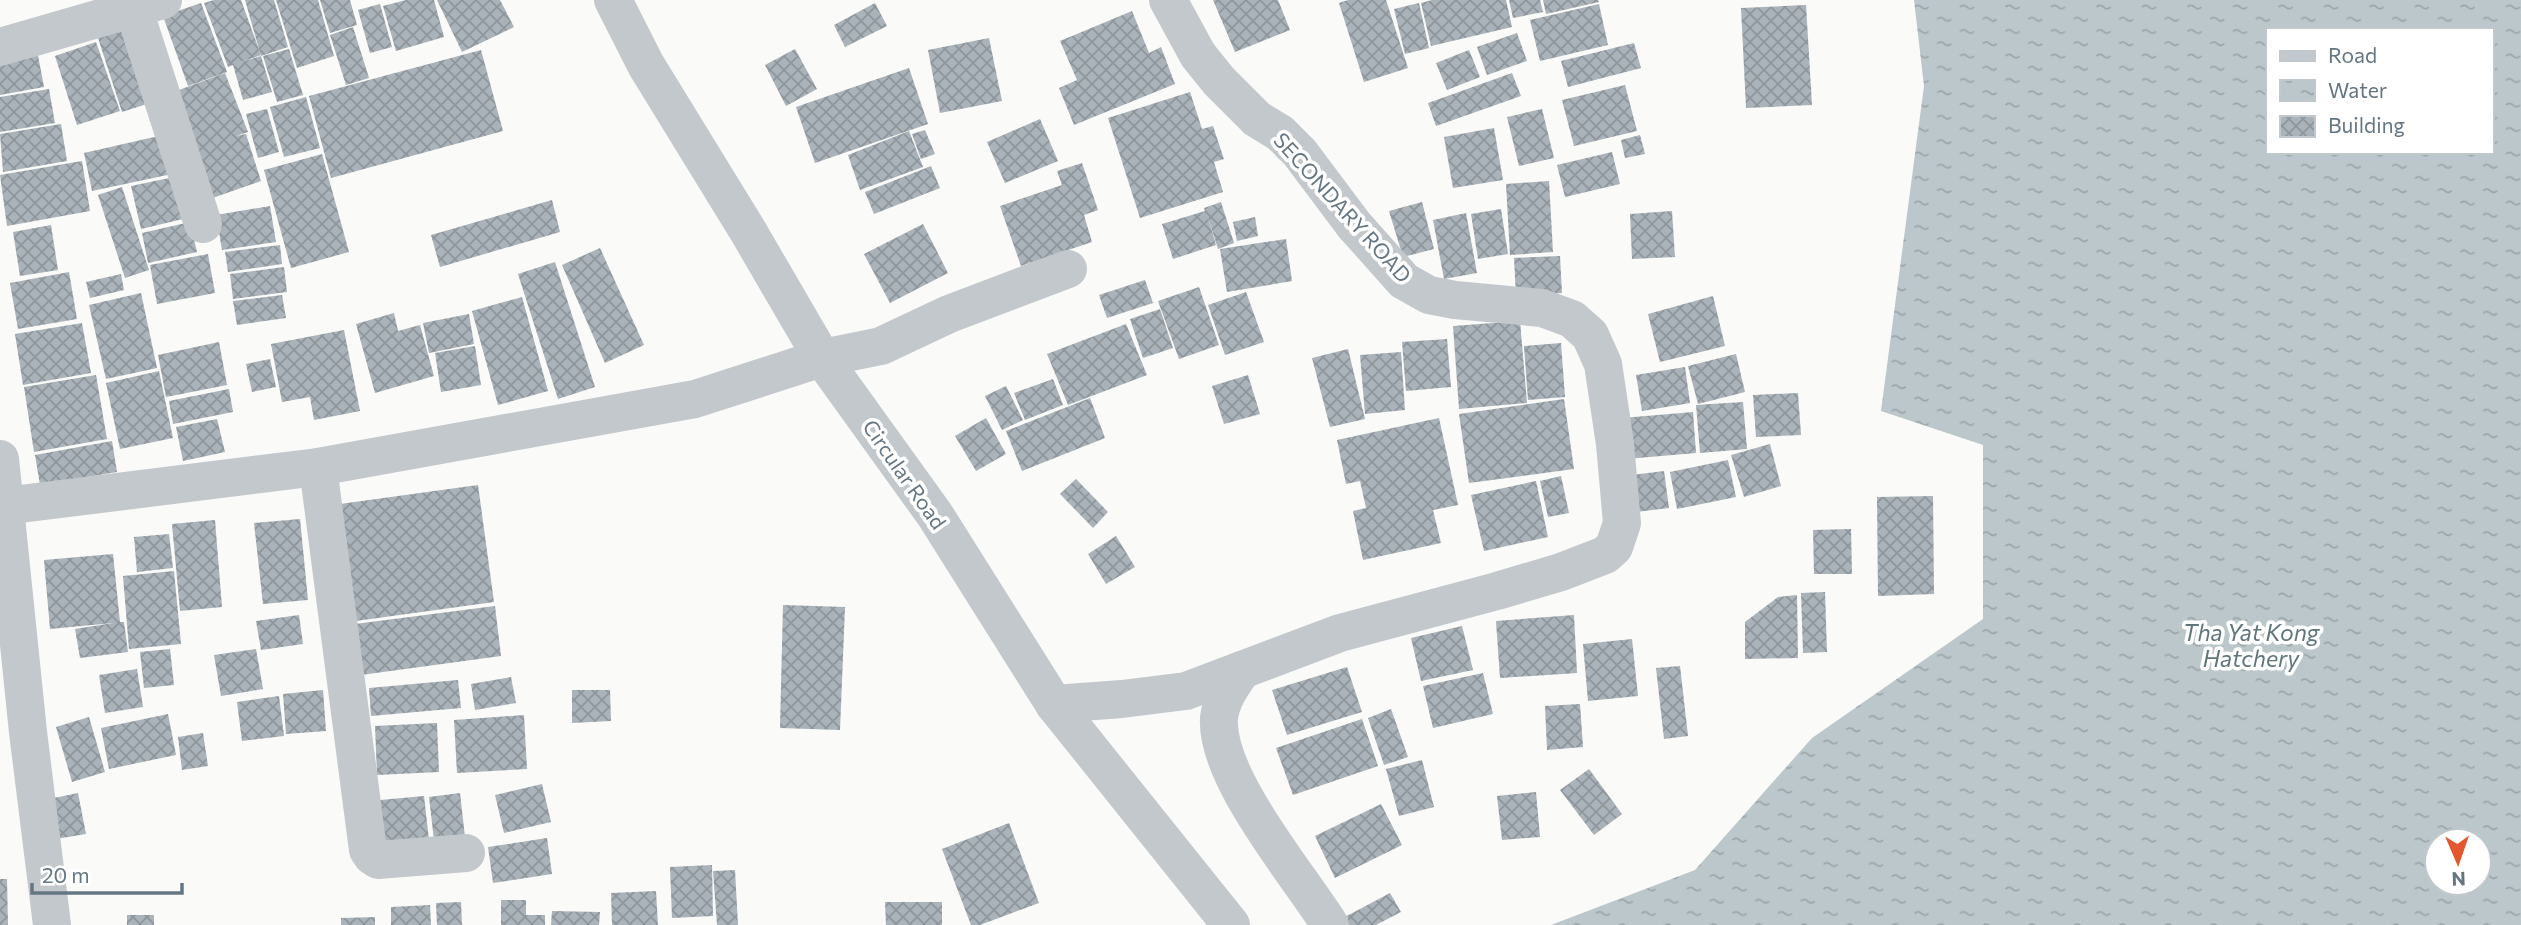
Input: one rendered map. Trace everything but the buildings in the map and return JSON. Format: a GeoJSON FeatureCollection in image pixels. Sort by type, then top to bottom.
{"type":"FeatureCollection","features":[{"type":"Feature","properties":{"kind":"street","name":"Circular Road"},"geometry":{"type":"LineString","coordinates":[[613,0],[646,65],[822,358],[936,515],[1054,704],[1231,925]]}},
{"type":"Feature","properties":{"kind":"street","name":"SECONDARY ROAD"},"geometry":{"type":"LineString","coordinates":[[1054,704],[1186,691],[1340,633],[1497,591],[1605,555],[1614,547],[1622,523],[1615,444],[1603,364],[1590,335],[1572,319],[1542,308],[1429,295],[1404,281],[1354,225],[1300,153],[1280,133],[1257,119],[1219,81],[1198,55],[1168,0]]}},
{"type":"Feature","properties":{"kind":"street"},"geometry":{"type":"LineString","coordinates":[[0,47],[149,5],[203,224]]}},
{"type":"Feature","properties":{"kind":"street"},"geometry":{"type":"LineString","coordinates":[[4,506],[318,467],[695,399],[822,358],[881,346],[949,314],[1068,269]]}},
{"type":"Feature","properties":{"kind":"street"},"geometry":{"type":"LineString","coordinates":[[0,459],[28,732],[52,925]]}},
{"type":"Feature","properties":{"kind":"street"},"geometry":{"type":"LineString","coordinates":[[318,467],[368,850],[378,860],[466,853]]}},
{"type":"Feature","properties":{"kind":"street"},"geometry":{"type":"LineString","coordinates":[[1242,670],[1225,696],[1219,719],[1227,763],[1243,795],[1330,925]]}},
{"type":"Feature","properties":{"kind":"water","name":"Tha Yat Kong Hatchery"},"geometry":{"type":"Polygon","coordinates":[[[1914,0],[2521,0],[2521,925],[1551,925],[1695,870],[1812,738],[1983,619],[1983,445],[1881,411],[1924,86],[1914,0]]]}}]}
